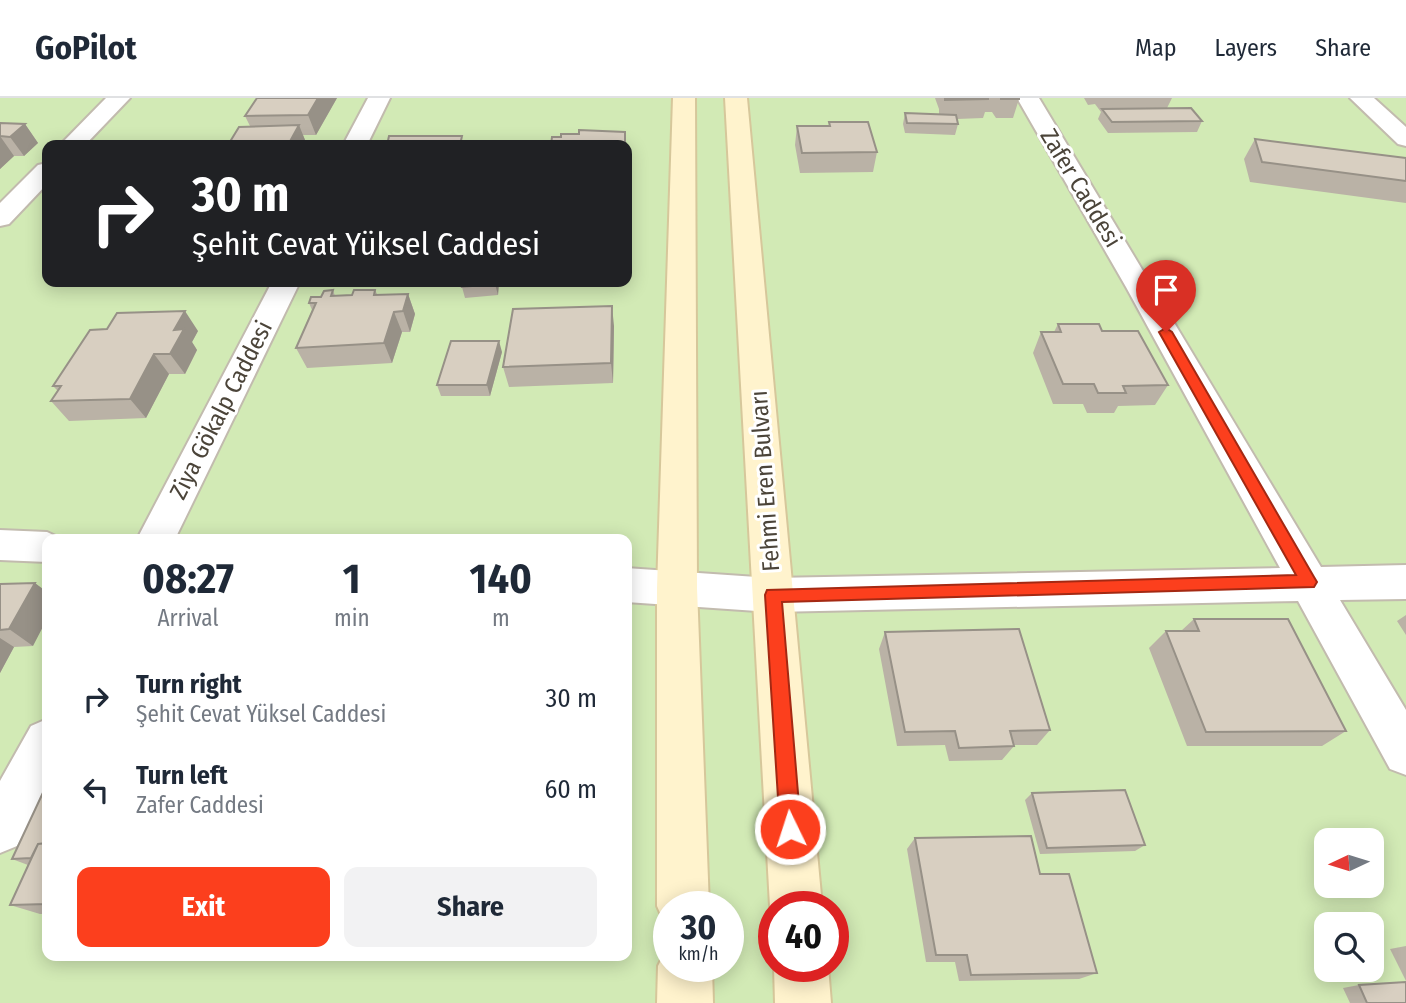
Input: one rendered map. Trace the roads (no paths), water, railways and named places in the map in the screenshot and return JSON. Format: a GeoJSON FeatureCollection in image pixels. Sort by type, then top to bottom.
{"type":"FeatureCollection","features":[{"type":"Feature","properties":{"kind":"street"},"geometry":{"type":"LineString","coordinates":[[77,140],[119,98]]}},
{"type":"Feature","properties":{"kind":"street"},"geometry":{"type":"LineString","coordinates":[[358,140],[379,98]]}},
{"type":"Feature","properties":{"kind":"street"},"geometry":{"type":"LineString","coordinates":[[683,891],[677,588],[684,98]]}},
{"type":"Feature","properties":{"kind":"street","name":"Fehmi Eren Bulvarı"},"geometry":{"type":"LineString","coordinates":[[736,98],[795,891]]}},
{"type":"Feature","properties":{"kind":"street","name":"Zafer Caddesi"},"geometry":{"type":"LineString","coordinates":[[1028,98],[1406,752]]}},
{"type":"Feature","properties":{"kind":"street"},"geometry":{"type":"LineString","coordinates":[[1361,98],[1406,139]]}},
{"type":"Feature","properties":{"kind":"street"},"geometry":{"type":"LineString","coordinates":[[0,218],[42,175]]}},
{"type":"Feature","properties":{"kind":"street","name":"Ziya Gökalp Caddesi"},"geometry":{"type":"LineString","coordinates":[[159,534],[283,287]]}},
{"type":"Feature","properties":{"kind":"street"},"geometry":{"type":"LineString","coordinates":[[0,545],[42,547]]}},
{"type":"Feature","properties":{"kind":"street"},"geometry":{"type":"LineString","coordinates":[[632,585],[773,595],[1406,582]]}},
{"type":"Feature","properties":{"kind":"street"},"geometry":{"type":"LineString","coordinates":[[0,829],[42,750]]}},
{"type":"Feature","properties":{"kind":"street"},"geometry":{"type":"LineString","coordinates":[[685,982],[685,1003]]}},
{"type":"Feature","properties":{"kind":"street"},"geometry":{"type":"LineString","coordinates":[[802,982],[803,1003]]}}]}
